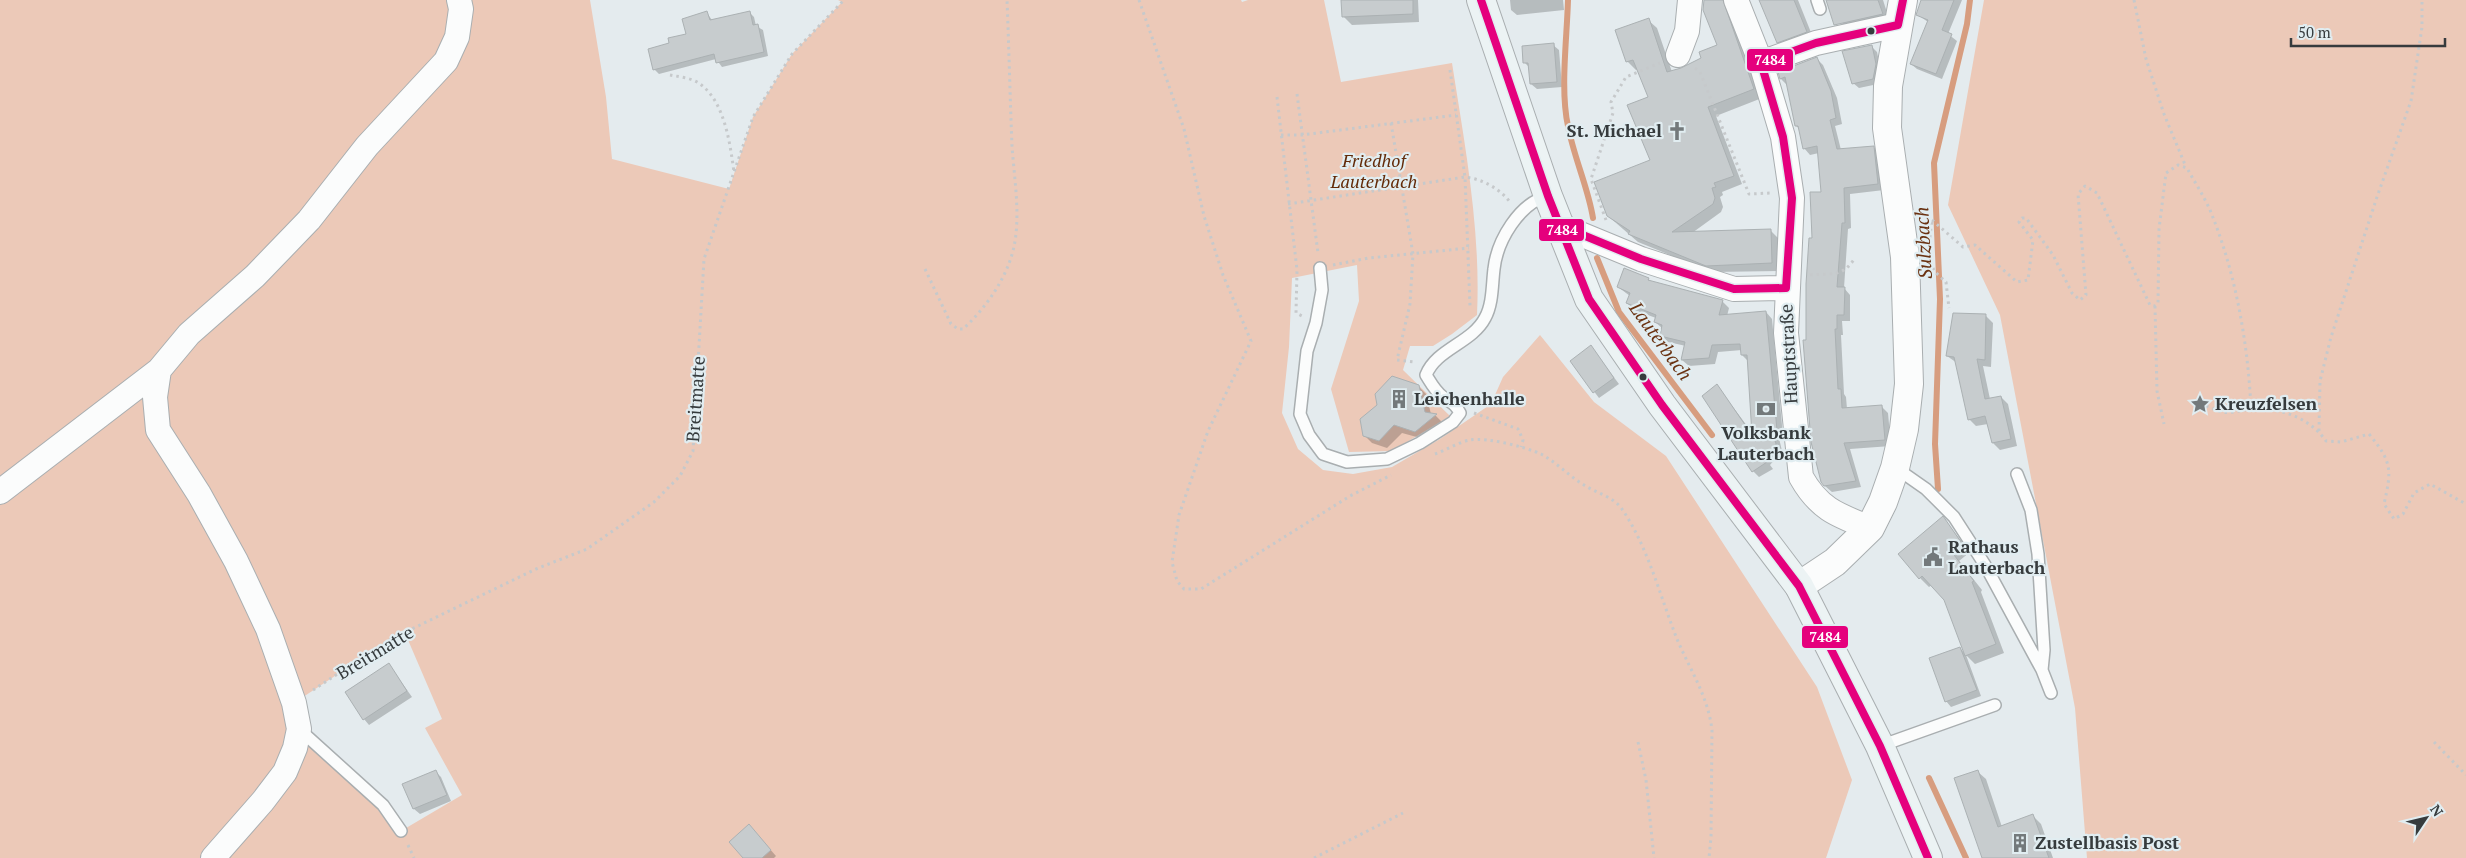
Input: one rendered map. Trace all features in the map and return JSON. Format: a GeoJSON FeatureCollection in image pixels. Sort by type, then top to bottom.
{"type":"FeatureCollection","features":[{"type":"Feature","properties":{"kind":"main road"},"geometry":{"type":"LineString","coordinates":[[1481,0],[1548,196],[1589,299],[1705,463],[1799,586],[1880,746],[1928,858]]}},
{"type":"Feature","properties":{"kind":"street"},"geometry":{"type":"LineString","coordinates":[[0,492],[159,370],[189,334],[255,276],[309,220],[367,146],[446,61],[457,37],[459,0]]}},
{"type":"Feature","properties":{"kind":"street"},"geometry":{"type":"LineString","coordinates":[[1496,0],[1501,56]]}},
{"type":"Feature","properties":{"kind":"street"},"geometry":{"type":"LineString","coordinates":[[1678,55],[1686,31],[1690,0]]}},
{"type":"Feature","properties":{"kind":"street","name":"Hauptstraße"},"geometry":{"type":"LineString","coordinates":[[1736,0],[1761,63],[1783,137],[1791,192],[1790,253],[1786,288],[1786,333],[1801,477],[1812,496],[1831,513],[1870,528]]}},
{"type":"Feature","properties":{"kind":"street"},"geometry":{"type":"LineString","coordinates":[[1761,63],[1901,13],[1888,86],[1887,128],[1905,257],[1909,384],[1904,429],[1895,468],[1884,502],[1870,528],[1835,562],[1799,586]]}},
{"type":"Feature","properties":{"kind":"street"},"geometry":{"type":"LineString","coordinates":[[1561,226],[1641,259],[1734,289],[1761,290],[1786,288]]}},
{"type":"Feature","properties":{"kind":"street"},"geometry":{"type":"LineString","coordinates":[[159,370],[155,398],[158,430],[199,494],[236,561],[268,629],[294,703],[299,729],[295,748],[284,772],[263,801],[213,858]]}},
{"type":"Feature","properties":{"kind":"lane"},"geometry":{"type":"LineString","coordinates":[[1320,268],[1322,290],[1316,323],[1307,351],[1300,414],[1309,435],[1323,454],[1347,462],[1387,459],[1420,443],[1453,422],[1460,413],[1456,404],[1444,398],[1434,389],[1426,374],[1430,364],[1474,332],[1486,317],[1494,266],[1508,230],[1536,198],[1548,196]]}},
{"type":"Feature","properties":{"kind":"lane"},"geometry":{"type":"LineString","coordinates":[[1895,468],[1926,489],[1954,517],[1985,565],[2042,670],[2052,693]]}},
{"type":"Feature","properties":{"kind":"lane"},"geometry":{"type":"LineString","coordinates":[[2017,474],[2031,510],[2038,554],[2044,650],[2042,670]]}},
{"type":"Feature","properties":{"kind":"lane"},"geometry":{"type":"LineString","coordinates":[[1880,746],[1995,705]]}},
{"type":"Feature","properties":{"kind":"lane"},"geometry":{"type":"LineString","coordinates":[[299,729],[383,805],[401,831]]}},
{"type":"Feature","properties":{"kind":"path","name":"Breitmatte"},"geometry":{"type":"LineString","coordinates":[[294,703],[391,639],[536,569],[586,549],[654,502],[680,476],[693,450],[704,259],[753,117],[792,54],[844,0]]}},
{"type":"Feature","properties":{"kind":"path"},"geometry":{"type":"LineString","coordinates":[[925,268],[951,324],[958,329],[963,329],[984,306],[1009,259],[1015,241],[1016,201],[1007,0]]}},
{"type":"Feature","properties":{"kind":"path"},"geometry":{"type":"LineString","coordinates":[[1139,0],[1184,129],[1204,216],[1223,275],[1251,341],[1208,431],[1179,515],[1172,562],[1177,581],[1184,589],[1201,588],[1350,496],[1392,475]]}},
{"type":"Feature","properties":{"kind":"path"},"geometry":{"type":"LineString","coordinates":[[2134,0],[2146,58],[2164,114],[2187,168],[2212,214],[2230,271],[2249,369],[2251,409]]}},
{"type":"Feature","properties":{"kind":"path"},"geometry":{"type":"LineString","coordinates":[[2319,431],[2320,382],[2331,337],[2411,101],[2422,27],[2422,0]]}},
{"type":"Feature","properties":{"kind":"path"},"geometry":{"type":"LineString","coordinates":[[1678,55],[1700,72],[1749,194],[1791,192]]}},
{"type":"Feature","properties":{"kind":"path"},"geometry":{"type":"LineString","coordinates":[[1606,219],[1591,179],[1613,113],[1611,102],[1626,76],[1655,64]]}},
{"type":"Feature","properties":{"kind":"path"},"geometry":{"type":"LineString","coordinates":[[1450,70],[1465,177],[1470,306]]}},
{"type":"Feature","properties":{"kind":"path"},"geometry":{"type":"LineString","coordinates":[[670,75],[698,83],[712,95],[732,153],[734,175]]}},
{"type":"Feature","properties":{"kind":"path"},"geometry":{"type":"LineString","coordinates":[[1297,94],[1320,268],[1370,258],[1469,248]]}},
{"type":"Feature","properties":{"kind":"path"},"geometry":{"type":"LineString","coordinates":[[1276,97],[1297,270],[1296,313],[1316,323]]}},
{"type":"Feature","properties":{"kind":"path"},"geometry":{"type":"LineString","coordinates":[[1281,135],[1302,135],[1456,115]]}},
{"type":"Feature","properties":{"kind":"path"},"geometry":{"type":"LineString","coordinates":[[1391,123],[1413,254],[1410,304],[1397,360],[1430,364]]}},
{"type":"Feature","properties":{"kind":"path"},"geometry":{"type":"LineString","coordinates":[[2164,424],[2157,391],[2155,306],[2158,303],[2159,229],[2166,173],[2178,165],[2187,168]]}},
{"type":"Feature","properties":{"kind":"path"},"geometry":{"type":"LineString","coordinates":[[1288,204],[1465,177],[1476,178],[1491,186],[1507,198],[1520,215]]}},
{"type":"Feature","properties":{"kind":"path"},"geometry":{"type":"LineString","coordinates":[[1932,220],[1963,247],[1975,245],[2017,282],[2028,280],[2032,240],[2019,222],[2022,218],[2026,218],[2053,255],[2072,293],[2080,300],[2086,295],[2078,194],[2085,186],[2097,193],[2150,305],[2155,306]]}},
{"type":"Feature","properties":{"kind":"path"},"geometry":{"type":"LineString","coordinates":[[1927,257],[1935,272],[1946,282],[1949,308]]}},
{"type":"Feature","properties":{"kind":"path"},"geometry":{"type":"LineString","coordinates":[[1786,288],[1807,275],[1842,272],[1848,269],[1855,258]]}},
{"type":"Feature","properties":{"kind":"path"},"geometry":{"type":"LineString","coordinates":[[2200,404],[2224,412],[2251,409],[2280,410],[2302,419],[2319,431],[2326,441],[2341,442],[2369,434],[2383,451],[2390,471],[2384,504],[2394,519],[2404,514],[2414,492],[2430,484],[2466,504]]}},
{"type":"Feature","properties":{"kind":"path"},"geometry":{"type":"LineString","coordinates":[[1474,413],[1518,429],[1523,440],[1521,448]]}},
{"type":"Feature","properties":{"kind":"path"},"geometry":{"type":"LineString","coordinates":[[1426,458],[1468,440],[1480,439],[1521,448],[1541,454],[1582,484],[1610,498],[1621,507],[1633,528],[1678,641],[1705,696],[1710,714],[1712,730],[1712,837],[1709,858]]}},
{"type":"Feature","properties":{"kind":"path"},"geometry":{"type":"LineString","coordinates":[[1638,742],[1646,780],[1654,858]]}},
{"type":"Feature","properties":{"kind":"path"},"geometry":{"type":"LineString","coordinates":[[2434,742],[2466,775]]}},
{"type":"Feature","properties":{"kind":"path"},"geometry":{"type":"LineString","coordinates":[[1314,858],[1403,813]]}},
{"type":"Feature","properties":{"kind":"green space","name":"Friedhof Lauterbach"},"geometry":{"type":"Polygon","coordinates":[[[0,0],[590,0],[606,97],[612,159],[729,189],[753,117],[792,54],[842,2],[838,0],[1241,0],[1242,2],[1248,0],[1324,0],[1341,82],[1452,63],[1471,188],[1477,251],[1477,315],[1433,346],[1410,346],[1403,370],[1450,416],[1392,451],[1349,452],[1331,389],[1359,301],[1357,265],[1292,278],[1289,347],[1282,413],[1298,449],[1323,470],[1353,474],[1392,467],[1440,439],[1491,404],[1503,377],[1540,335],[1594,402],[1666,456],[1817,687],[1852,780],[1826,858],[0,858],[0,0]],[[405,633],[391,639],[294,703],[310,739],[401,831],[462,795],[425,728],[442,719],[405,633]]]}},
{"type":"Feature","properties":{"kind":"green space"},"geometry":{"type":"Polygon","coordinates":[[[1984,0],[2466,0],[2466,858],[2087,858],[2075,708],[2000,315],[1948,205],[1984,0]]]}},
{"type":"Feature","properties":{"kind":"building"},"geometry":{"type":"Polygon","coordinates":[[[1341,0],[1413,0],[1413,14],[1342,17],[1341,0]]]}},
{"type":"Feature","properties":{"kind":"building"},"geometry":{"type":"Polygon","coordinates":[[[1704,0],[1723,0],[1754,89],[1708,107],[1734,176],[1714,183],[1716,187],[1712,188],[1715,198],[1713,204],[1672,232],[1771,229],[1772,263],[1706,266],[1628,234],[1630,231],[1607,216],[1594,182],[1650,160],[1627,105],[1648,97],[1633,60],[1626,62],[1615,30],[1649,18],[1667,72],[1681,68],[1701,58],[1699,52],[1717,45],[1703,10],[1704,0]]]}},
{"type":"Feature","properties":{"kind":"building"},"geometry":{"type":"Polygon","coordinates":[[[1759,0],[1794,0],[1807,32],[1777,43],[1759,0]]]}},
{"type":"Feature","properties":{"kind":"building"},"geometry":{"type":"Polygon","coordinates":[[[1826,0],[1878,0],[1883,14],[1834,25],[1826,0]]]}},
{"type":"Feature","properties":{"kind":"building"},"geometry":{"type":"Polygon","coordinates":[[[1921,0],[1954,0],[1942,30],[1952,34],[1936,74],[1910,64],[1928,20],[1916,15],[1921,0]]]}},
{"type":"Feature","properties":{"kind":"building"},"geometry":{"type":"Polygon","coordinates":[[[707,11],[710,20],[750,11],[753,25],[758,24],[764,52],[716,63],[714,54],[653,70],[648,49],[669,43],[668,38],[686,34],[682,19],[707,11]]]}},
{"type":"Feature","properties":{"kind":"building"},"geometry":{"type":"Polygon","coordinates":[[[1554,43],[1557,82],[1530,84],[1528,63],[1523,63],[1522,46],[1554,43]]]}},
{"type":"Feature","properties":{"kind":"building"},"geometry":{"type":"Polygon","coordinates":[[[1872,45],[1876,64],[1873,79],[1852,84],[1842,51],[1872,45]]]}},
{"type":"Feature","properties":{"kind":"building"},"geometry":{"type":"Polygon","coordinates":[[[1817,57],[1831,91],[1836,118],[1830,120],[1837,149],[1874,146],[1878,184],[1844,188],[1845,223],[1842,223],[1837,287],[1845,287],[1844,315],[1837,315],[1837,329],[1835,329],[1838,389],[1841,389],[1842,408],[1882,405],[1885,440],[1844,443],[1856,481],[1824,486],[1821,482],[1811,442],[1803,340],[1806,340],[1806,284],[1809,238],[1812,238],[1810,192],[1821,192],[1817,146],[1803,149],[1798,126],[1795,126],[1785,77],[1780,79],[1778,72],[1817,57]]]}},
{"type":"Feature","properties":{"kind":"building"},"geometry":{"type":"Polygon","coordinates":[[[1624,268],[1649,278],[1648,280],[1723,300],[1719,315],[1766,311],[1777,430],[1773,432],[1775,448],[1765,458],[1767,462],[1752,472],[1702,396],[1717,384],[1752,435],[1747,355],[1741,355],[1740,344],[1712,345],[1709,358],[1681,360],[1685,342],[1660,336],[1662,325],[1654,322],[1656,315],[1626,303],[1630,293],[1617,287],[1624,268]]]}},
{"type":"Feature","properties":{"kind":"building"},"geometry":{"type":"Polygon","coordinates":[[[1953,313],[1986,314],[1985,360],[1977,359],[1985,399],[2001,396],[2011,439],[1992,443],[1985,416],[1968,420],[1954,357],[1946,356],[1953,313]]]}},
{"type":"Feature","properties":{"kind":"building"},"geometry":{"type":"Polygon","coordinates":[[[1591,345],[1614,378],[1593,393],[1570,361],[1591,345]]]}},
{"type":"Feature","properties":{"kind":"building","name":"Leichenhalle"},"geometry":{"type":"Polygon","coordinates":[[[1392,376],[1419,385],[1425,412],[1437,414],[1415,432],[1394,425],[1379,441],[1363,436],[1360,419],[1377,405],[1375,394],[1392,376]]]}},
{"type":"Feature","properties":{"kind":"building"},"geometry":{"type":"Polygon","coordinates":[[[1943,516],[1961,542],[1951,551],[1974,581],[1972,582],[1996,644],[1965,656],[1944,600],[1922,576],[1919,579],[1898,554],[1943,516]]]}},
{"type":"Feature","properties":{"kind":"building"},"geometry":{"type":"Polygon","coordinates":[[[1960,647],[1977,690],[1945,702],[1929,658],[1960,647]]]}},
{"type":"Feature","properties":{"kind":"building"},"geometry":{"type":"Polygon","coordinates":[[[389,663],[407,691],[363,720],[345,692],[389,663]]]}},
{"type":"Feature","properties":{"kind":"building"},"geometry":{"type":"Polygon","coordinates":[[[436,770],[447,795],[413,809],[402,784],[436,770]]]}},
{"type":"Feature","properties":{"kind":"building"},"geometry":{"type":"Polygon","coordinates":[[[1978,770],[1998,827],[2033,814],[2049,858],[1982,858],[1954,778],[1978,770]]]}},
{"type":"Feature","properties":{"kind":"building"},"geometry":{"type":"Polygon","coordinates":[[[749,824],[771,850],[762,858],[743,858],[729,842],[749,824]]]}},
{"type":"Feature","properties":{"kind":"waterway","name":"Lauterbach"},"geometry":{"type":"LineString","coordinates":[[1568,0],[1564,96],[1571,138],[1593,218]]}},
{"type":"Feature","properties":{"kind":"waterway","name":"Sulzbach"},"geometry":{"type":"LineString","coordinates":[[1938,489],[1935,444],[1940,299],[1934,163],[1967,24],[1970,0]]}},
{"type":"Feature","properties":{"kind":"waterway","name":"Lauterbach"},"geometry":{"type":"LineString","coordinates":[[1597,258],[1619,312],[1712,435]]}},
{"type":"Feature","properties":{"kind":"waterway","name":"Lauterbach"},"geometry":{"type":"LineString","coordinates":[[1929,778],[1966,858]]}},
{"type":"Feature","properties":{"kind":"transit line","name":"7484"},"geometry":{"type":"LineString","coordinates":[[1481,0],[1548,196],[1589,299],[1662,405],[1799,586],[1880,746],[1928,858]]}},
{"type":"Feature","properties":{"kind":"transit line","name":"7484"},"geometry":{"type":"LineString","coordinates":[[1561,226],[1641,259],[1734,289],[1786,288],[1792,198],[1783,137],[1761,63],[1816,43],[1898,25],[1903,0]]}},
{"type":"Feature","properties":{"kind":"place","name":"St. Michael"},"geometry":{"type":"Point","coordinates":[1677,131]}},
{"type":"Feature","properties":{"kind":"place","name":"Leichenhalle"},"geometry":{"type":"Point","coordinates":[1399,399]}},
{"type":"Feature","properties":{"kind":"place","name":"Kreuzfelsen"},"geometry":{"type":"Point","coordinates":[2200,404]}},
{"type":"Feature","properties":{"kind":"place","name":"Volksbank Lauterbach"},"geometry":{"type":"Point","coordinates":[1766,409]}},
{"type":"Feature","properties":{"kind":"place","name":"Rathaus Lauterbach"},"geometry":{"type":"Point","coordinates":[1933,557]}},
{"type":"Feature","properties":{"kind":"place","name":"Zustellbasis Post"},"geometry":{"type":"Point","coordinates":[2020,843]}}]}
